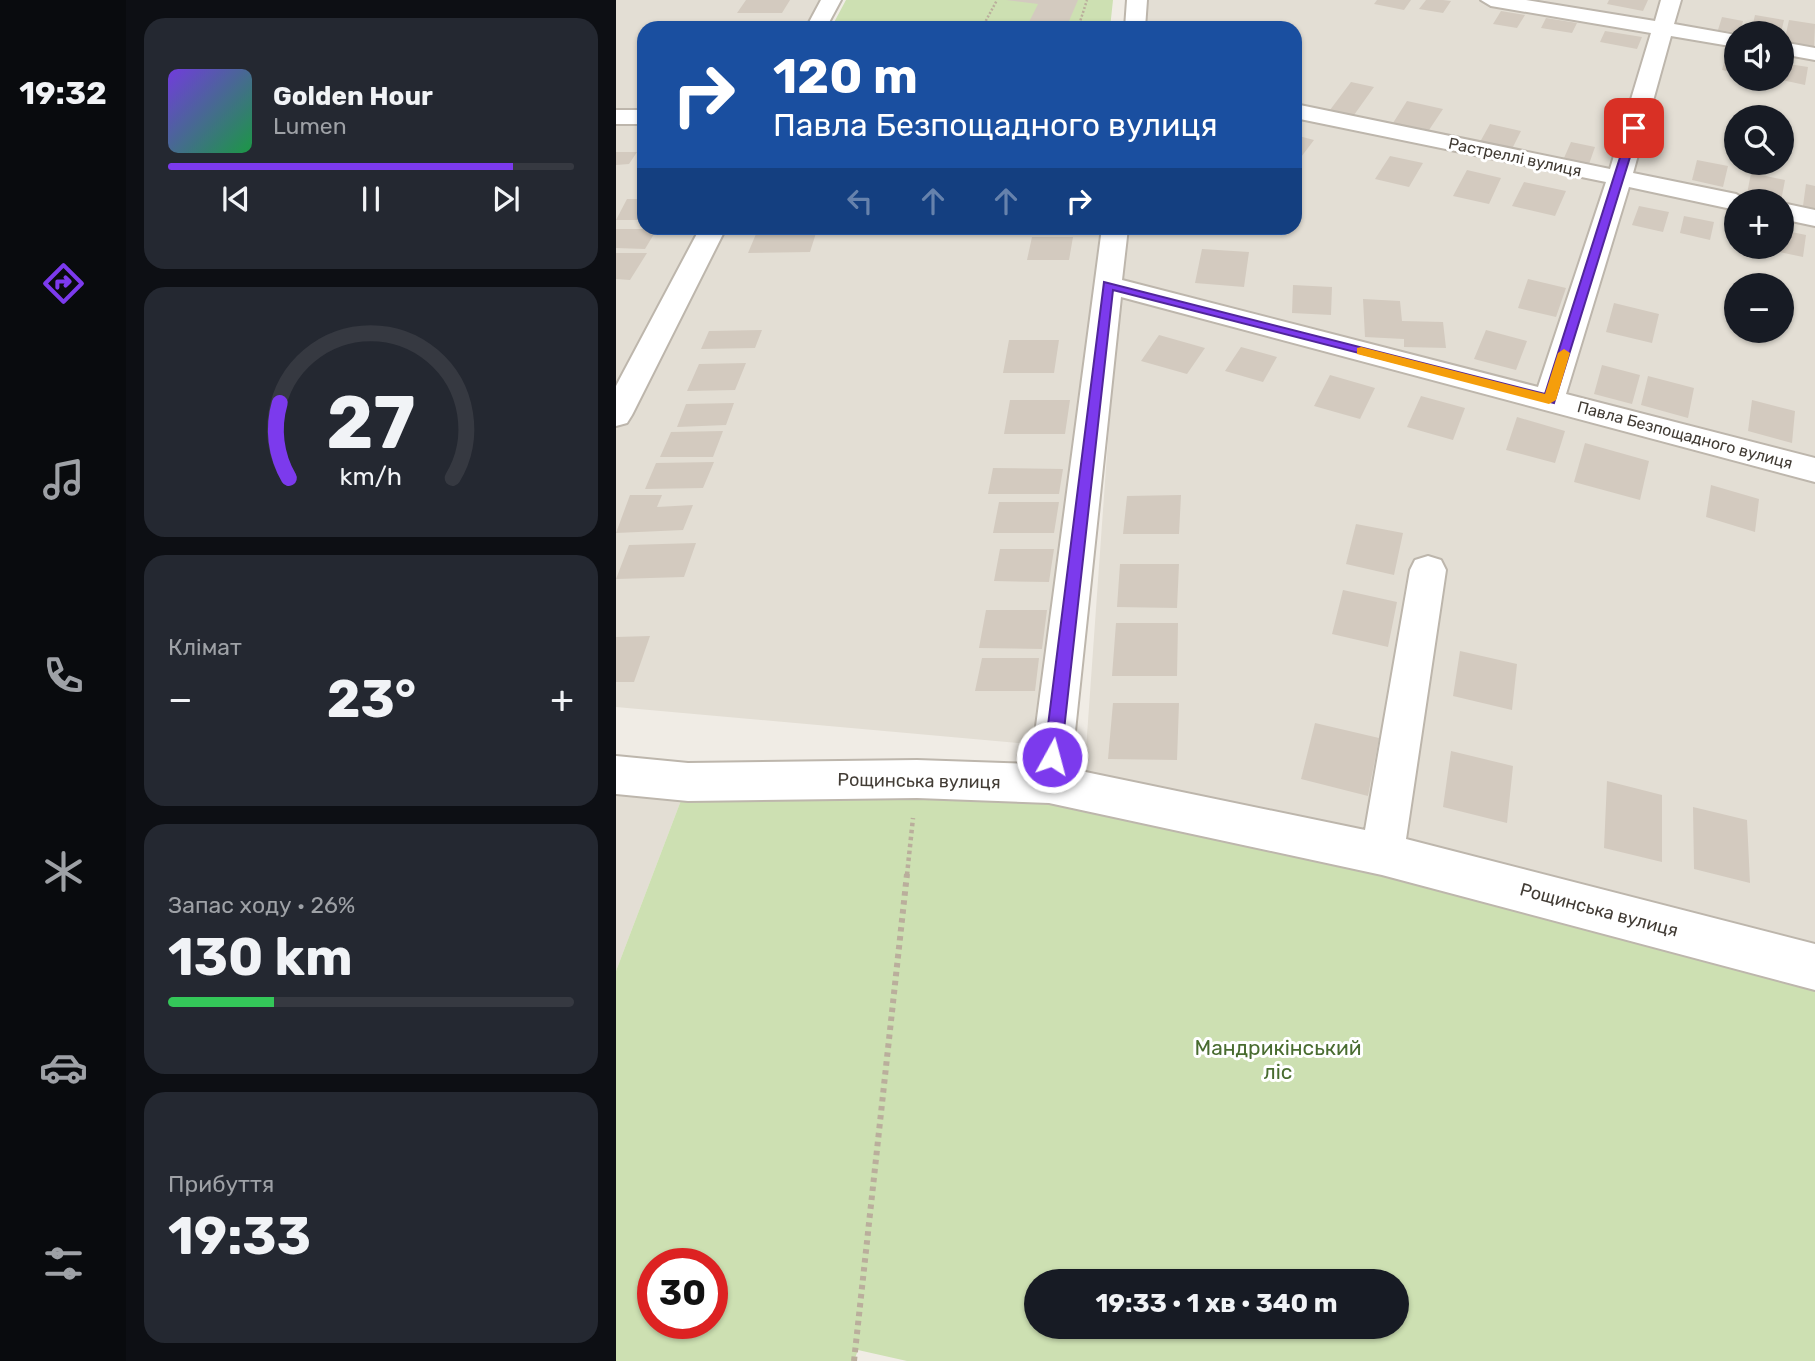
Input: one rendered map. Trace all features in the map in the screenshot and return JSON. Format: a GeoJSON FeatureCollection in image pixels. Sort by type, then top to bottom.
{"type":"FeatureCollection","features":[{"type":"Feature","properties":{"kind":"street"},"geometry":{"type":"LineString","coordinates":[[820,21],[831,0]]}},
{"type":"Feature","properties":{"kind":"street"},"geometry":{"type":"LineString","coordinates":[[1136,21],[1138,0]]}},
{"type":"Feature","properties":{"kind":"street"},"geometry":{"type":"LineString","coordinates":[[1491,0],[1724,39]]}},
{"type":"Feature","properties":{"kind":"street"},"geometry":{"type":"LineString","coordinates":[[1549,400],[1619,179],[1671,0]]}},
{"type":"Feature","properties":{"kind":"street"},"geometry":{"type":"LineString","coordinates":[[1794,50],[1815,54]]}},
{"type":"Feature","properties":{"kind":"street","name":"Растреллі вулиця"},"geometry":{"type":"LineString","coordinates":[[1302,112],[1724,200]]}},
{"type":"Feature","properties":{"kind":"street"},"geometry":{"type":"LineString","coordinates":[[616,117],[637,117]]}},
{"type":"Feature","properties":{"kind":"street"},"geometry":{"type":"LineString","coordinates":[[1794,214],[1815,218]]}},
{"type":"Feature","properties":{"kind":"street"},"geometry":{"type":"LineString","coordinates":[[616,415],[709,235]]}},
{"type":"Feature","properties":{"kind":"street"},"geometry":{"type":"LineString","coordinates":[[1049,784],[1114,235]]}},
{"type":"Feature","properties":{"kind":"street","name":"Павла Безпощадного вулиця"},"geometry":{"type":"LineString","coordinates":[[1108,285],[1815,470]]}},
{"type":"Feature","properties":{"kind":"street"},"geometry":{"type":"LineString","coordinates":[[1382,854],[1429,570]]}},
{"type":"Feature","properties":{"kind":"street","name":"Рощинська вулиця"},"geometry":{"type":"LineString","coordinates":[[616,775],[688,782],[917,779],[1049,784],[1382,854],[1815,967]]}},
{"type":"Feature","properties":{"kind":"path"},"geometry":{"type":"LineString","coordinates":[[986,21],[997,0]]}},
{"type":"Feature","properties":{"kind":"path"},"geometry":{"type":"LineString","coordinates":[[1080,21],[1087,0]]}},
{"type":"Feature","properties":{"kind":"path"},"geometry":{"type":"LineString","coordinates":[[854,1361],[917,779]]}},
{"type":"Feature","properties":{"kind":"shaded area"},"geometry":{"type":"Polygon","coordinates":[[[616,0],[838,0],[828,21],[637,21],[637,235],[1099,235],[1041,745],[616,707],[616,0]]]}},
{"type":"Feature","properties":{"kind":"shaded area"},"geometry":{"type":"Polygon","coordinates":[[[1139,0],[1815,0],[1815,1014],[1082,806],[1123,235],[1302,235],[1302,21],[1138,21],[1139,0]]]}},
{"type":"Feature","properties":{"kind":"shaded area"},"geometry":{"type":"Polygon","coordinates":[[[616,775],[688,782],[616,971],[616,775]]]}},
{"type":"Feature","properties":{"kind":"green space"},"geometry":{"type":"Polygon","coordinates":[[[846,0],[1113,0],[1111,21],[835,21],[846,0]]]}},
{"type":"Feature","properties":{"kind":"green space","name":"Мандрикінський ліс"},"geometry":{"type":"Polygon","coordinates":[[[917,779],[1382,854],[1815,991],[1815,1361],[907,1361],[858,1350],[854,1361],[616,1361],[616,971],[688,782],[917,779]]]}},
{"type":"Feature","properties":{"kind":"building"},"geometry":{"type":"Polygon","coordinates":[[[746,0],[790,0],[782,13],[737,13],[746,0]]]}},
{"type":"Feature","properties":{"kind":"building"},"geometry":{"type":"Polygon","coordinates":[[[1006,0],[1078,0],[1069,21],[1030,21],[1038,4],[1006,0]]]}},
{"type":"Feature","properties":{"kind":"building"},"geometry":{"type":"Polygon","coordinates":[[[1377,0],[1411,0],[1404,10],[1374,4],[1377,0]]]}},
{"type":"Feature","properties":{"kind":"building"},"geometry":{"type":"Polygon","coordinates":[[[1426,0],[1451,1],[1443,13],[1419,9],[1426,0]]]}},
{"type":"Feature","properties":{"kind":"building"},"geometry":{"type":"Polygon","coordinates":[[[1609,0],[1648,0],[1643,11],[1607,4],[1609,0]]]}},
{"type":"Feature","properties":{"kind":"building"},"geometry":{"type":"Polygon","coordinates":[[[1501,11],[1525,15],[1517,28],[1493,24],[1501,11]]]}},
{"type":"Feature","properties":{"kind":"building"},"geometry":{"type":"Polygon","coordinates":[[[1755,15],[1784,20],[1784,21],[1754,21],[1755,15]]]}},
{"type":"Feature","properties":{"kind":"building"},"geometry":{"type":"Polygon","coordinates":[[[1722,17],[1743,21],[1724,21],[1724,31],[1718,30],[1722,17]]]}},
{"type":"Feature","properties":{"kind":"building"},"geometry":{"type":"Polygon","coordinates":[[[1546,18],[1577,23],[1572,33],[1541,28],[1546,18]]]}},
{"type":"Feature","properties":{"kind":"building"},"geometry":{"type":"Polygon","coordinates":[[[1789,20],[1815,24],[1814,48],[1794,45],[1794,21],[1789,20]]]}},
{"type":"Feature","properties":{"kind":"building"},"geometry":{"type":"Polygon","coordinates":[[[1605,31],[1642,37],[1637,49],[1600,42],[1605,31]]]}},
{"type":"Feature","properties":{"kind":"building"},"geometry":{"type":"Polygon","coordinates":[[[1794,65],[1808,67],[1805,85],[1794,83],[1794,65]]]}},
{"type":"Feature","properties":{"kind":"building"},"geometry":{"type":"Polygon","coordinates":[[[1351,82],[1374,87],[1354,115],[1330,110],[1351,82]]]}},
{"type":"Feature","properties":{"kind":"building"},"geometry":{"type":"Polygon","coordinates":[[[1407,101],[1443,109],[1429,130],[1393,123],[1407,101]]]}},
{"type":"Feature","properties":{"kind":"building"},"geometry":{"type":"Polygon","coordinates":[[[1490,124],[1521,131],[1512,149],[1480,142],[1490,124]]]}},
{"type":"Feature","properties":{"kind":"building"},"geometry":{"type":"Polygon","coordinates":[[[1302,137],[1314,140],[1302,156],[1302,137]]]}},
{"type":"Feature","properties":{"kind":"building"},"geometry":{"type":"Polygon","coordinates":[[[1571,142],[1595,147],[1589,164],[1564,158],[1571,142]]]}},
{"type":"Feature","properties":{"kind":"building"},"geometry":{"type":"Polygon","coordinates":[[[616,152],[637,152],[629,164],[616,165],[616,152]]]}},
{"type":"Feature","properties":{"kind":"building"},"geometry":{"type":"Polygon","coordinates":[[[1390,156],[1423,163],[1409,187],[1375,179],[1390,156]]]}},
{"type":"Feature","properties":{"kind":"building"},"geometry":{"type":"Polygon","coordinates":[[[1697,160],[1724,165],[1726,175],[1723,187],[1692,180],[1697,160]]]}},
{"type":"Feature","properties":{"kind":"building"},"geometry":{"type":"Polygon","coordinates":[[[1467,170],[1501,178],[1489,204],[1453,196],[1467,170]]]}},
{"type":"Feature","properties":{"kind":"building"},"geometry":{"type":"Polygon","coordinates":[[[1751,175],[1785,180],[1783,189],[1748,189],[1751,175]]]}},
{"type":"Feature","properties":{"kind":"building"},"geometry":{"type":"Polygon","coordinates":[[[1524,182],[1566,191],[1555,216],[1512,206],[1524,182]]]}},
{"type":"Feature","properties":{"kind":"building"},"geometry":{"type":"Polygon","coordinates":[[[1806,184],[1815,186],[1815,209],[1803,206],[1806,184]]]}},
{"type":"Feature","properties":{"kind":"building"},"geometry":{"type":"Polygon","coordinates":[[[627,199],[637,199],[637,220],[616,220],[627,199]]]}},
{"type":"Feature","properties":{"kind":"building"},"geometry":{"type":"Polygon","coordinates":[[[1639,206],[1669,212],[1663,232],[1632,225],[1639,206]]]}},
{"type":"Feature","properties":{"kind":"building"},"geometry":{"type":"Polygon","coordinates":[[[1684,216],[1714,222],[1710,240],[1680,233],[1684,216]]]}},
{"type":"Feature","properties":{"kind":"building"},"geometry":{"type":"Polygon","coordinates":[[[616,229],[637,229],[637,235],[653,235],[645,249],[616,248],[616,229]]]}},
{"type":"Feature","properties":{"kind":"building"},"geometry":{"type":"Polygon","coordinates":[[[1794,232],[1806,235],[1803,257],[1794,255],[1794,232]]]}},
{"type":"Feature","properties":{"kind":"building"},"geometry":{"type":"Polygon","coordinates":[[[756,235],[815,235],[810,252],[748,253],[756,235]]]}},
{"type":"Feature","properties":{"kind":"building"},"geometry":{"type":"Polygon","coordinates":[[[1032,237],[1073,237],[1069,260],[1027,260],[1032,237]]]}},
{"type":"Feature","properties":{"kind":"building"},"geometry":{"type":"Polygon","coordinates":[[[1202,249],[1249,252],[1244,287],[1195,283],[1202,249]]]}},
{"type":"Feature","properties":{"kind":"building"},"geometry":{"type":"Polygon","coordinates":[[[616,253],[647,253],[630,280],[616,279],[616,253]]]}},
{"type":"Feature","properties":{"kind":"building"},"geometry":{"type":"Polygon","coordinates":[[[1528,279],[1566,288],[1556,317],[1518,308],[1528,279]]]}},
{"type":"Feature","properties":{"kind":"building"},"geometry":{"type":"Polygon","coordinates":[[[1293,285],[1332,287],[1331,315],[1292,313],[1293,285]]]}},
{"type":"Feature","properties":{"kind":"building"},"geometry":{"type":"Polygon","coordinates":[[[1363,299],[1400,301],[1402,321],[1443,322],[1446,348],[1404,347],[1404,339],[1365,337],[1363,299]]]}},
{"type":"Feature","properties":{"kind":"building"},"geometry":{"type":"Polygon","coordinates":[[[1614,303],[1659,314],[1652,343],[1606,332],[1614,303]]]}},
{"type":"Feature","properties":{"kind":"building"},"geometry":{"type":"Polygon","coordinates":[[[762,330],[755,348],[701,349],[709,331],[762,330]]]}},
{"type":"Feature","properties":{"kind":"building"},"geometry":{"type":"Polygon","coordinates":[[[1486,330],[1527,341],[1516,370],[1474,359],[1486,330]]]}},
{"type":"Feature","properties":{"kind":"building"},"geometry":{"type":"Polygon","coordinates":[[[1159,335],[1205,348],[1187,374],[1141,361],[1159,335]]]}},
{"type":"Feature","properties":{"kind":"building"},"geometry":{"type":"Polygon","coordinates":[[[1009,340],[1059,340],[1054,373],[1003,373],[1009,340]]]}},
{"type":"Feature","properties":{"kind":"building"},"geometry":{"type":"Polygon","coordinates":[[[1241,347],[1277,357],[1263,382],[1225,371],[1241,347]]]}},
{"type":"Feature","properties":{"kind":"building"},"geometry":{"type":"Polygon","coordinates":[[[746,363],[735,390],[687,391],[699,364],[746,363]]]}},
{"type":"Feature","properties":{"kind":"building"},"geometry":{"type":"Polygon","coordinates":[[[1602,365],[1640,375],[1632,404],[1594,394],[1602,365]]]}},
{"type":"Feature","properties":{"kind":"building"},"geometry":{"type":"Polygon","coordinates":[[[1330,375],[1375,388],[1360,419],[1314,406],[1330,375]]]}},
{"type":"Feature","properties":{"kind":"building"},"geometry":{"type":"Polygon","coordinates":[[[1648,376],[1694,388],[1688,418],[1641,405],[1648,376]]]}},
{"type":"Feature","properties":{"kind":"building"},"geometry":{"type":"Polygon","coordinates":[[[1421,396],[1465,408],[1453,440],[1407,427],[1421,396]]]}},
{"type":"Feature","properties":{"kind":"building"},"geometry":{"type":"Polygon","coordinates":[[[1010,400],[1070,400],[1065,434],[1004,434],[1010,400]]]}},
{"type":"Feature","properties":{"kind":"building"},"geometry":{"type":"Polygon","coordinates":[[[1752,400],[1795,411],[1792,443],[1748,431],[1752,400]]]}},
{"type":"Feature","properties":{"kind":"building"},"geometry":{"type":"Polygon","coordinates":[[[734,403],[726,425],[677,427],[686,404],[734,403]]]}},
{"type":"Feature","properties":{"kind":"building"},"geometry":{"type":"Polygon","coordinates":[[[1517,417],[1565,431],[1555,463],[1506,450],[1517,417]]]}},
{"type":"Feature","properties":{"kind":"building"},"geometry":{"type":"Polygon","coordinates":[[[723,431],[713,457],[660,457],[671,432],[723,431]]]}},
{"type":"Feature","properties":{"kind":"building"},"geometry":{"type":"Polygon","coordinates":[[[1585,443],[1649,461],[1640,500],[1574,482],[1585,443]]]}},
{"type":"Feature","properties":{"kind":"building"},"geometry":{"type":"Polygon","coordinates":[[[714,462],[703,488],[645,489],[656,463],[714,462]]]}},
{"type":"Feature","properties":{"kind":"building"},"geometry":{"type":"Polygon","coordinates":[[[993,468],[1063,469],[1059,494],[988,494],[993,468]]]}},
{"type":"Feature","properties":{"kind":"building"},"geometry":{"type":"Polygon","coordinates":[[[1711,485],[1759,499],[1755,532],[1706,517],[1711,485]]]}},
{"type":"Feature","properties":{"kind":"building"},"geometry":{"type":"Polygon","coordinates":[[[630,495],[662,495],[657,507],[693,505],[683,530],[616,533],[630,495]]]}},
{"type":"Feature","properties":{"kind":"building"},"geometry":{"type":"Polygon","coordinates":[[[1181,495],[1179,534],[1123,534],[1127,496],[1181,495]]]}},
{"type":"Feature","properties":{"kind":"building"},"geometry":{"type":"Polygon","coordinates":[[[999,502],[1059,502],[1054,533],[993,533],[999,502]]]}},
{"type":"Feature","properties":{"kind":"building"},"geometry":{"type":"Polygon","coordinates":[[[1356,524],[1403,533],[1394,575],[1346,564],[1356,524]]]}},
{"type":"Feature","properties":{"kind":"building"},"geometry":{"type":"Polygon","coordinates":[[[696,543],[684,577],[616,579],[629,545],[696,543]]]}},
{"type":"Feature","properties":{"kind":"building"},"geometry":{"type":"Polygon","coordinates":[[[1000,549],[1054,549],[1049,582],[994,581],[1000,549]]]}},
{"type":"Feature","properties":{"kind":"building"},"geometry":{"type":"Polygon","coordinates":[[[1120,564],[1179,564],[1177,608],[1117,607],[1120,564]]]}},
{"type":"Feature","properties":{"kind":"building"},"geometry":{"type":"Polygon","coordinates":[[[1343,590],[1397,602],[1388,647],[1332,634],[1343,590]]]}},
{"type":"Feature","properties":{"kind":"building"},"geometry":{"type":"Polygon","coordinates":[[[986,610],[1047,610],[1042,649],[979,648],[986,610]]]}},
{"type":"Feature","properties":{"kind":"building"},"geometry":{"type":"Polygon","coordinates":[[[1116,623],[1178,623],[1177,676],[1112,676],[1116,623]]]}},
{"type":"Feature","properties":{"kind":"building"},"geometry":{"type":"Polygon","coordinates":[[[650,636],[634,682],[616,682],[616,637],[650,636]]]}},
{"type":"Feature","properties":{"kind":"building"},"geometry":{"type":"Polygon","coordinates":[[[1460,651],[1517,664],[1512,710],[1453,696],[1460,651]]]}},
{"type":"Feature","properties":{"kind":"building"},"geometry":{"type":"Polygon","coordinates":[[[982,658],[1039,658],[1035,691],[975,691],[982,658]]]}},
{"type":"Feature","properties":{"kind":"building"},"geometry":{"type":"Polygon","coordinates":[[[1113,703],[1179,703],[1177,760],[1108,759],[1113,703]]]}},
{"type":"Feature","properties":{"kind":"building"},"geometry":{"type":"Polygon","coordinates":[[[1315,723],[1379,738],[1368,796],[1301,779],[1315,723]]]}},
{"type":"Feature","properties":{"kind":"building"},"geometry":{"type":"Polygon","coordinates":[[[1451,751],[1513,766],[1507,823],[1443,807],[1451,751]]]}},
{"type":"Feature","properties":{"kind":"building"},"geometry":{"type":"Polygon","coordinates":[[[1607,781],[1662,795],[1662,862],[1604,848],[1607,781]]]}},
{"type":"Feature","properties":{"kind":"building"},"geometry":{"type":"Polygon","coordinates":[[[1693,807],[1747,820],[1750,883],[1694,869],[1693,807]]]}},
{"type":"Feature","properties":{"kind":"slow traffic"},"geometry":{"type":"LineString","coordinates":[[1361,351],[1549,400],[1564,353]]}},
{"type":"Feature","properties":{"kind":"route"},"geometry":{"type":"LineString","coordinates":[[1052,757],[1108,285],[1549,400],[1634,128]]}}]}
